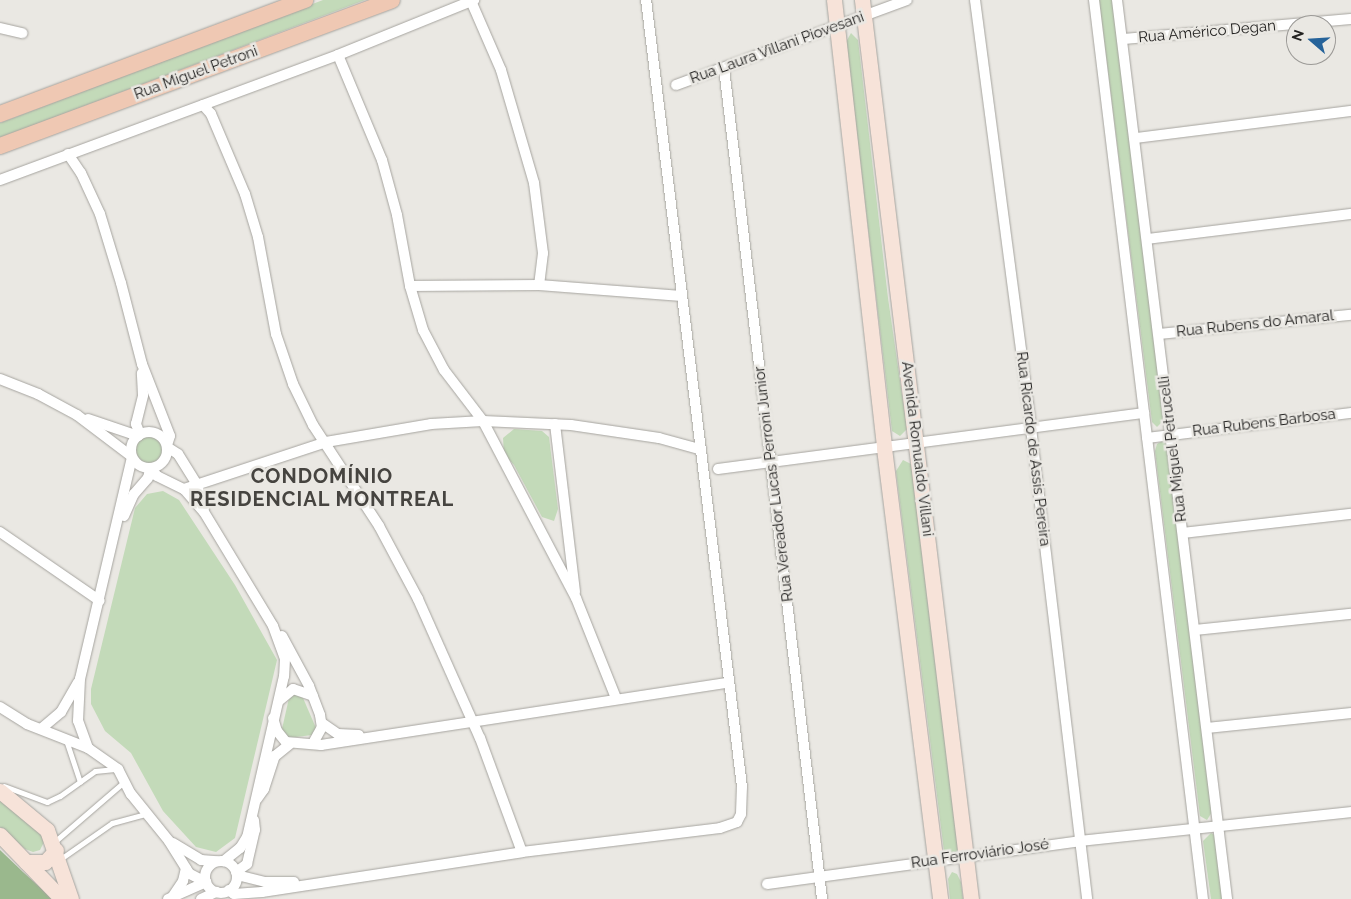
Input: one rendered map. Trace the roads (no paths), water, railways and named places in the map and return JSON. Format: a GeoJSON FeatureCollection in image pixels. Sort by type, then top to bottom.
{"type":"FeatureCollection","features":[{"type":"Feature","properties":{"kind":"main road","name":"Rua Miguel Petroni"},"geometry":{"type":"LineString","coordinates":[[0,114],[305,0]]}},
{"type":"Feature","properties":{"kind":"main road","name":"Rua Miguel Petroni"},"geometry":{"type":"LineString","coordinates":[[0,146],[392,0]]}},
{"type":"Feature","properties":{"kind":"street"},"geometry":{"type":"LineString","coordinates":[[0,180],[338,55],[472,0],[501,70],[534,183],[542,254],[539,285]]}},
{"type":"Feature","properties":{"kind":"street"},"geometry":{"type":"LineString","coordinates":[[229,890],[234,894],[253,893],[522,852],[720,828],[737,822],[741,814],[742,787],[646,0]]}},
{"type":"Feature","properties":{"kind":"street","name":"Avenida Romualdo Villani"},"geometry":{"type":"LineString","coordinates":[[834,0],[884,448],[940,899]]}},
{"type":"Feature","properties":{"kind":"street","name":"Avenida Romualdo Villani"},"geometry":{"type":"LineString","coordinates":[[862,0],[971,899]]}},
{"type":"Feature","properties":{"kind":"street","name":"Rua Laura Villani Piovesani"},"geometry":{"type":"LineString","coordinates":[[676,85],[907,0]]}},
{"type":"Feature","properties":{"kind":"street","name":"Rua Ricardo de Assis Pereira"},"geometry":{"type":"LineString","coordinates":[[975,0],[1031,428],[1087,899]]}},
{"type":"Feature","properties":{"kind":"street","name":"Rua Miguel Petrucelli"},"geometry":{"type":"LineString","coordinates":[[1094,0],[1203,899]]}},
{"type":"Feature","properties":{"kind":"street","name":"Rua Miguel Petrucelli"},"geometry":{"type":"LineString","coordinates":[[1117,0],[1136,138],[1227,899]]}},
{"type":"Feature","properties":{"kind":"street","name":"Rua Américo Degan"},"geometry":{"type":"LineString","coordinates":[[1123,39],[1351,19]]}},
{"type":"Feature","properties":{"kind":"street"},"geometry":{"type":"LineString","coordinates":[[0,28],[22,33]]}},
{"type":"Feature","properties":{"kind":"street"},"geometry":{"type":"LineString","coordinates":[[338,55],[382,160],[399,224],[410,286],[432,349],[483,421],[576,598],[616,698]]}},
{"type":"Feature","properties":{"kind":"street","name":"Rua Vereador Lucas Perroni Junior"},"geometry":{"type":"LineString","coordinates":[[724,68],[772,460],[822,899]]}},
{"type":"Feature","properties":{"kind":"street"},"geometry":{"type":"LineString","coordinates":[[203,105],[211,114],[245,194],[258,237],[284,361],[314,425],[379,526],[418,599],[473,723],[522,852]]}},
{"type":"Feature","properties":{"kind":"street"},"geometry":{"type":"LineString","coordinates":[[1136,138],[1351,111]]}},
{"type":"Feature","properties":{"kind":"street"},"geometry":{"type":"LineString","coordinates":[[68,154],[81,173],[100,214],[122,282],[142,364],[170,436],[165,459],[150,469],[148,478],[129,502],[116,535]]}},
{"type":"Feature","properties":{"kind":"street"},"geometry":{"type":"LineString","coordinates":[[1147,238],[1351,214]]}},
{"type":"Feature","properties":{"kind":"street"},"geometry":{"type":"LineString","coordinates":[[410,286],[539,285],[682,296]]}},
{"type":"Feature","properties":{"kind":"street","name":"Rua Rubens do Amaral"},"geometry":{"type":"LineString","coordinates":[[1159,334],[1351,315]]}},
{"type":"Feature","properties":{"kind":"street"},"geometry":{"type":"LineString","coordinates":[[139,435],[136,424],[143,395],[142,364]]}},
{"type":"Feature","properties":{"kind":"street"},"geometry":{"type":"LineString","coordinates":[[0,380],[38,394],[77,416],[132,457],[139,466],[150,469],[157,476],[184,489],[204,512],[273,626],[290,648],[313,696],[322,723],[314,743]]}},
{"type":"Feature","properties":{"kind":"street"},"geometry":{"type":"LineString","coordinates":[[718,469],[772,460],[884,448],[1144,413]]}},
{"type":"Feature","properties":{"kind":"street","name":"Rua Rubens Barbosa"},"geometry":{"type":"LineString","coordinates":[[1147,438],[1351,413]]}},
{"type":"Feature","properties":{"kind":"street"},"geometry":{"type":"LineString","coordinates":[[77,416],[139,435],[156,433],[167,446],[178,454],[197,484],[204,512]]}},
{"type":"Feature","properties":{"kind":"street"},"geometry":{"type":"LineString","coordinates":[[184,489],[326,442],[431,424],[483,421],[555,424],[659,438],[700,449]]}},
{"type":"Feature","properties":{"kind":"street"},"geometry":{"type":"LineString","coordinates":[[555,424],[576,598]]}},
{"type":"Feature","properties":{"kind":"street"},"geometry":{"type":"LineString","coordinates":[[88,748],[78,720],[80,680],[116,535],[132,457],[131,445],[139,435]]}},
{"type":"Feature","properties":{"kind":"street"},"geometry":{"type":"LineString","coordinates":[[1182,533],[1351,514]]}},
{"type":"Feature","properties":{"kind":"street"},"geometry":{"type":"LineString","coordinates":[[0,532],[100,601]]}},
{"type":"Feature","properties":{"kind":"street"},"geometry":{"type":"LineString","coordinates":[[1195,630],[1351,614]]}},
{"type":"Feature","properties":{"kind":"street"},"geometry":{"type":"LineString","coordinates":[[206,882],[206,871],[242,845],[252,818],[256,799],[255,793],[286,666],[273,626]]}},
{"type":"Feature","properties":{"kind":"street"},"geometry":{"type":"LineString","coordinates":[[42,728],[61,712],[80,680]]}},
{"type":"Feature","properties":{"kind":"street"},"geometry":{"type":"LineString","coordinates":[[256,799],[264,789],[275,756],[290,744],[314,743],[321,745],[473,723],[616,698],[728,683]]}},
{"type":"Feature","properties":{"kind":"street"},"geometry":{"type":"LineString","coordinates":[[277,703],[293,689],[313,696]]}},
{"type":"Feature","properties":{"kind":"street"},"geometry":{"type":"LineString","coordinates":[[0,707],[21,721],[65,737],[88,748],[118,769],[146,814],[170,841],[186,868],[195,878],[206,882],[216,892]]}},
{"type":"Feature","properties":{"kind":"street"},"geometry":{"type":"LineString","coordinates":[[1207,728],[1351,713]]}},
{"type":"Feature","properties":{"kind":"street"},"geometry":{"type":"LineString","coordinates":[[273,718],[279,736],[290,744]]}},
{"type":"Feature","properties":{"kind":"street"},"geometry":{"type":"LineString","coordinates":[[322,723],[342,735],[375,736]]}},
{"type":"Feature","properties":{"kind":"street"},"geometry":{"type":"LineString","coordinates":[[0,791],[40,823],[56,851],[71,899]]}},
{"type":"Feature","properties":{"kind":"street","name":"Rua Ferroviário José"},"geometry":{"type":"LineString","coordinates":[[767,884],[966,858],[1080,840],[1351,812]]}},
{"type":"Feature","properties":{"kind":"street"},"geometry":{"type":"LineString","coordinates":[[236,873],[245,867],[250,854],[255,830],[252,818]]}},
{"type":"Feature","properties":{"kind":"street"},"geometry":{"type":"LineString","coordinates":[[0,835],[62,899]]}},
{"type":"Feature","properties":{"kind":"street"},"geometry":{"type":"LineString","coordinates":[[170,841],[201,860],[221,861],[236,873],[265,882],[305,884]]}},
{"type":"Feature","properties":{"kind":"street"},"geometry":{"type":"LineString","coordinates":[[26,862],[45,862],[56,851]]}},
{"type":"Feature","properties":{"kind":"street"},"geometry":{"type":"LineString","coordinates":[[169,899],[184,880],[186,868]]}},
{"type":"Feature","properties":{"kind":"street"},"geometry":{"type":"LineString","coordinates":[[200,899],[216,892],[229,890],[235,883],[236,873]]}},
{"type":"Feature","properties":{"kind":"street"},"geometry":{"type":"LineString","coordinates":[[169,899],[206,882]]}},
{"type":"Feature","properties":{"kind":"lane"},"geometry":{"type":"LineString","coordinates":[[65,737],[80,782]]}},
{"type":"Feature","properties":{"kind":"lane"},"geometry":{"type":"LineString","coordinates":[[0,784],[47,802],[95,771],[118,769]]}},
{"type":"Feature","properties":{"kind":"lane"},"geometry":{"type":"LineString","coordinates":[[56,851],[125,781]]}},
{"type":"Feature","properties":{"kind":"lane"},"geometry":{"type":"LineString","coordinates":[[56,851],[112,822],[146,814]]}},
{"type":"Feature","properties":{"kind":"district","name":"CONDOMÍNIO RESIDENCIAL MONTREAL"},"geometry":{"type":"Point","coordinates":[322,488]}}]}
